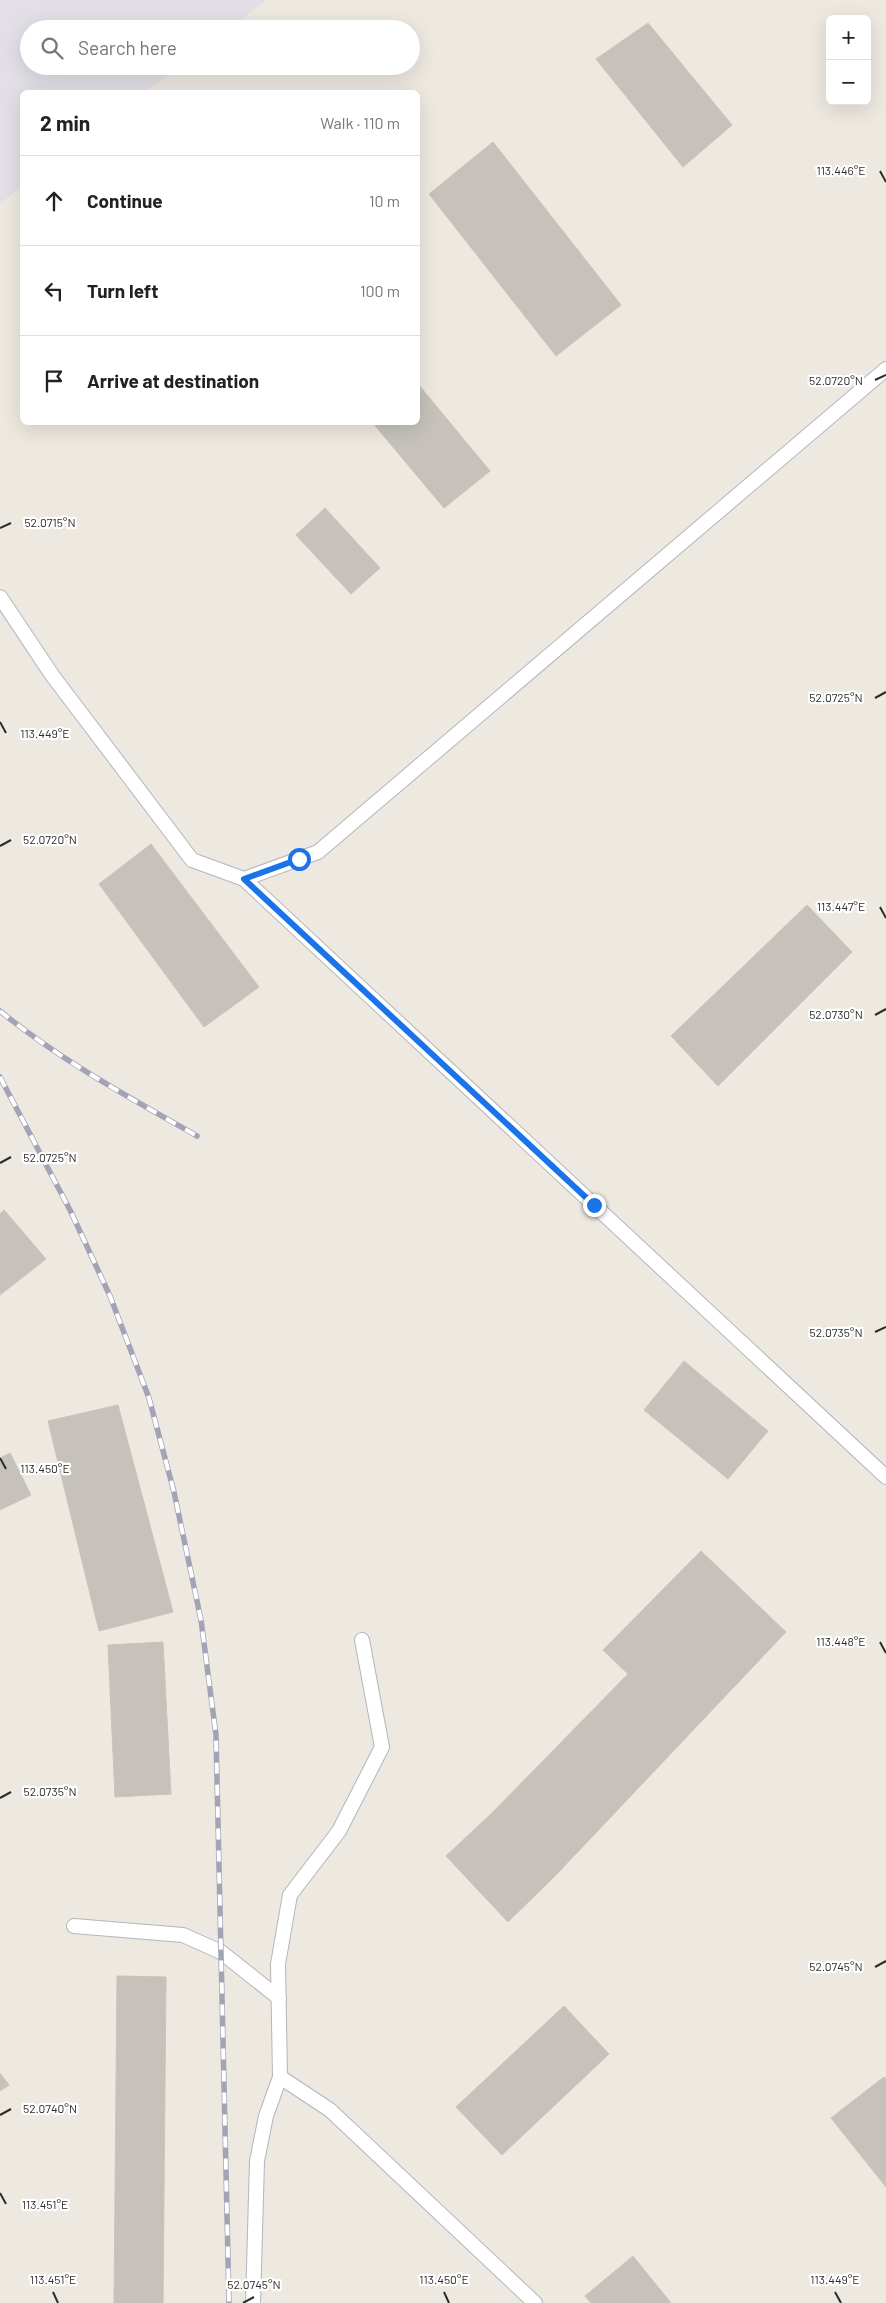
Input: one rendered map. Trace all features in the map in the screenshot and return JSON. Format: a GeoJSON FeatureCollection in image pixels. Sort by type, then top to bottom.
{"type":"FeatureCollection","features":[{"type":"Feature","properties":{"kind":"lane"},"geometry":{"type":"LineString","coordinates":[[244,879],[318,852],[886,369]]}},
{"type":"Feature","properties":{"kind":"lane"},"geometry":{"type":"LineString","coordinates":[[0,597],[52,675],[192,860],[244,879],[886,1477]]}},
{"type":"Feature","properties":{"kind":"lane"},"geometry":{"type":"LineString","coordinates":[[253,2303],[257,2161],[266,2116],[280,2077],[278,1964],[290,1895],[339,1831],[382,1747],[362,1640]]}},
{"type":"Feature","properties":{"kind":"lane"},"geometry":{"type":"LineString","coordinates":[[74,1926],[183,1935],[222,1952],[279,1998]]}},
{"type":"Feature","properties":{"kind":"lane"},"geometry":{"type":"LineString","coordinates":[[280,2077],[330,2110],[536,2303]]}},
{"type":"Feature","properties":{"kind":"shaded area"},"geometry":{"type":"Polygon","coordinates":[[[0,0],[266,0],[240,20],[20,20],[20,75],[168,75],[148,90],[20,90],[20,188],[0,204],[0,0]]]}},
{"type":"Feature","properties":{"kind":"building"},"geometry":{"type":"Polygon","coordinates":[[[648,23],[732,125],[683,167],[596,59],[648,23]]]}},
{"type":"Feature","properties":{"kind":"building"},"geometry":{"type":"Polygon","coordinates":[[[493,142],[621,305],[556,356],[429,194],[493,142]]]}},
{"type":"Feature","properties":{"kind":"building"},"geometry":{"type":"Polygon","coordinates":[[[420,386],[490,471],[444,508],[375,425],[420,425],[420,386]]]}},
{"type":"Feature","properties":{"kind":"building"},"geometry":{"type":"Polygon","coordinates":[[[325,508],[380,568],[351,594],[296,535],[325,508]]]}},
{"type":"Feature","properties":{"kind":"building"},"geometry":{"type":"Polygon","coordinates":[[[151,844],[259,987],[204,1027],[99,884],[151,844]]]}},
{"type":"Feature","properties":{"kind":"building"},"geometry":{"type":"Polygon","coordinates":[[[807,905],[852,952],[718,1086],[671,1036],[807,905]]]}},
{"type":"Feature","properties":{"kind":"building"},"geometry":{"type":"Polygon","coordinates":[[[4,1210],[46,1259],[0,1295],[0,1214],[4,1210]]]}},
{"type":"Feature","properties":{"kind":"building"},"geometry":{"type":"Polygon","coordinates":[[[684,1361],[768,1431],[728,1479],[644,1410],[684,1361]]]}},
{"type":"Feature","properties":{"kind":"building"},"geometry":{"type":"Polygon","coordinates":[[[118,1405],[173,1612],[99,1631],[48,1421],[118,1405]]]}},
{"type":"Feature","properties":{"kind":"building"},"geometry":{"type":"Polygon","coordinates":[[[10,1453],[31,1495],[0,1510],[0,1458],[10,1453]]]}},
{"type":"Feature","properties":{"kind":"building"},"geometry":{"type":"Polygon","coordinates":[[[701,1551],[786,1632],[555,1876],[492,1813],[628,1674],[603,1650],[701,1551]]]}},
{"type":"Feature","properties":{"kind":"building"},"geometry":{"type":"Polygon","coordinates":[[[163,1642],[171,1794],[115,1797],[108,1645],[163,1642]]]}},
{"type":"Feature","properties":{"kind":"building"},"geometry":{"type":"Polygon","coordinates":[[[492,1813],[555,1876],[508,1922],[446,1856],[492,1813]]]}},
{"type":"Feature","properties":{"kind":"building"},"geometry":{"type":"Polygon","coordinates":[[[117,1976],[166,1977],[163,2303],[114,2303],[117,1976]]]}},
{"type":"Feature","properties":{"kind":"building"},"geometry":{"type":"Polygon","coordinates":[[[564,2006],[609,2054],[502,2155],[456,2107],[564,2006]]]}},
{"type":"Feature","properties":{"kind":"building"},"geometry":{"type":"Polygon","coordinates":[[[0,2073],[9,2085],[0,2091],[0,2073]]]}},
{"type":"Feature","properties":{"kind":"building"},"geometry":{"type":"Polygon","coordinates":[[[884,2077],[886,2079],[886,2187],[831,2118],[884,2077]]]}},
{"type":"Feature","properties":{"kind":"building"},"geometry":{"type":"Polygon","coordinates":[[[633,2256],[671,2303],[591,2303],[585,2296],[633,2256]]]}},
{"type":"Feature","properties":{"kind":"railway"},"geometry":{"type":"LineString","coordinates":[[0,1011],[71,1062],[197,1136]]}},
{"type":"Feature","properties":{"kind":"railway"},"geometry":{"type":"LineString","coordinates":[[0,1077],[71,1212],[110,1296],[149,1398],[174,1492],[201,1620],[216,1735],[229,2303]]}},
{"type":"Feature","properties":{"kind":"route"},"geometry":{"type":"LineString","coordinates":[[299,859],[244,879],[594,1205]]}}]}
